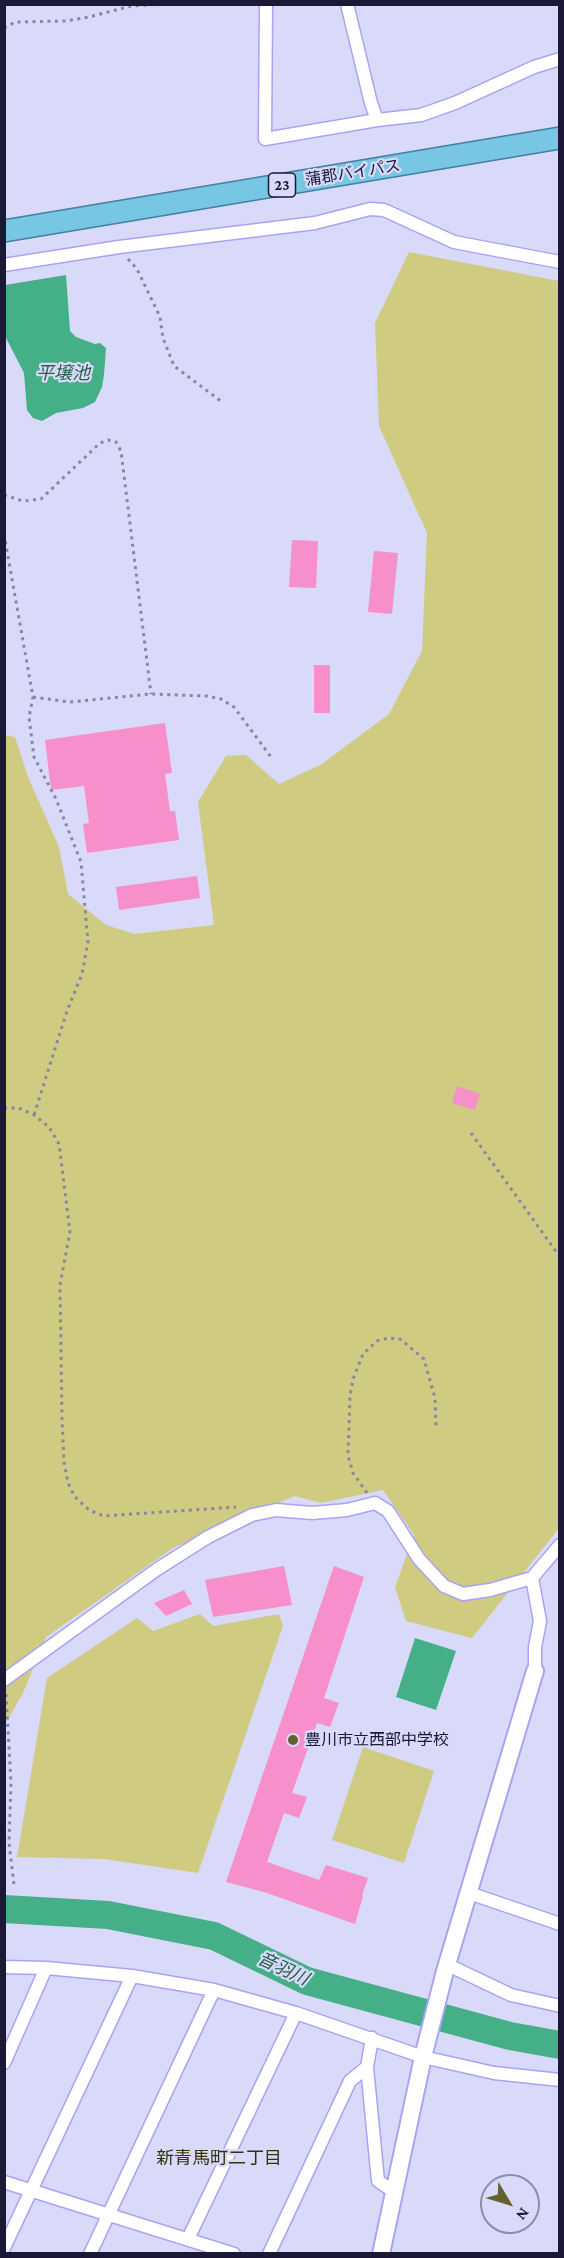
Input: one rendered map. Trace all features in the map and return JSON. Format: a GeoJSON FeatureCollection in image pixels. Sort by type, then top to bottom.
{"type":"FeatureCollection","features":[{"type":"Feature","properties":{"kind":"highway","name":"蒲郡バイパス"},"geometry":{"type":"LineString","coordinates":[[4,231],[560,138]]}},
{"type":"Feature","properties":{"kind":"highway","name":"蒲郡バイパス"},"geometry":{"type":"LineString","coordinates":[[4,242],[560,149]]}},
{"type":"Feature","properties":{"kind":"street"},"geometry":{"type":"LineString","coordinates":[[266,4],[265,139],[421,115],[488,90],[534,67],[560,59]]}},
{"type":"Feature","properties":{"kind":"street"},"geometry":{"type":"LineString","coordinates":[[346,4],[377,120]]}},
{"type":"Feature","properties":{"kind":"street"},"geometry":{"type":"LineString","coordinates":[[4,265],[119,247],[315,223],[370,209],[384,210],[454,242],[560,262]]}},
{"type":"Feature","properties":{"kind":"street"},"geometry":{"type":"LineString","coordinates":[[4,1680],[156,1570],[208,1537],[252,1515],[276,1510],[312,1513],[347,1510],[375,1503],[388,1511],[419,1559],[444,1586],[463,1594],[490,1590],[532,1578],[560,1545]]}},
{"type":"Feature","properties":{"kind":"street"},"geometry":{"type":"LineString","coordinates":[[381,2253],[423,2057],[446,1968],[535,1671],[535,1647],[540,1621],[532,1578]]}},
{"type":"Feature","properties":{"kind":"street"},"geometry":{"type":"LineString","coordinates":[[469,1893],[560,1924]]}},
{"type":"Feature","properties":{"kind":"street"},"geometry":{"type":"LineString","coordinates":[[4,1967],[46,1968],[132,1976],[214,1990],[296,2013],[423,2057],[494,2073],[560,2080]]}},
{"type":"Feature","properties":{"kind":"street"},"geometry":{"type":"LineString","coordinates":[[4,2063],[46,1968]]}},
{"type":"Feature","properties":{"kind":"street"},"geometry":{"type":"LineString","coordinates":[[446,1968],[511,1995],[560,2006]]}},
{"type":"Feature","properties":{"kind":"street"},"geometry":{"type":"LineString","coordinates":[[4,2248],[132,1976]]}},
{"type":"Feature","properties":{"kind":"street"},"geometry":{"type":"LineString","coordinates":[[90,2253],[214,1990]]}},
{"type":"Feature","properties":{"kind":"street"},"geometry":{"type":"LineString","coordinates":[[188,2239],[296,2013]]}},
{"type":"Feature","properties":{"kind":"street"},"geometry":{"type":"LineString","coordinates":[[372,2038],[367,2067],[378,2181],[393,2191]]}},
{"type":"Feature","properties":{"kind":"street"},"geometry":{"type":"LineString","coordinates":[[269,2253],[350,2081],[367,2067]]}},
{"type":"Feature","properties":{"kind":"street"},"geometry":{"type":"LineString","coordinates":[[4,2182],[234,2253]]}},
{"type":"Feature","properties":{"kind":"path"},"geometry":{"type":"LineString","coordinates":[[4,28],[15,22],[64,21],[89,18],[131,6],[166,4]]}},
{"type":"Feature","properties":{"kind":"path"},"geometry":{"type":"LineString","coordinates":[[119,247],[147,286],[160,317],[163,338],[174,366],[222,402]]}},
{"type":"Feature","properties":{"kind":"path"},"geometry":{"type":"LineString","coordinates":[[4,495],[24,501],[41,499],[100,443],[108,440],[116,442],[121,451],[151,694]]}},
{"type":"Feature","properties":{"kind":"path"},"geometry":{"type":"LineString","coordinates":[[4,534],[33,697],[29,717],[34,757],[56,799],[81,862],[88,942],[82,974],[67,1011],[34,1115]]}},
{"type":"Feature","properties":{"kind":"path"},"geometry":{"type":"LineString","coordinates":[[33,697],[70,702],[151,694],[206,696],[221,699],[234,707],[271,757]]}},
{"type":"Feature","properties":{"kind":"path"},"geometry":{"type":"LineString","coordinates":[[4,1108],[19,1108],[34,1115],[49,1127],[59,1144],[70,1232],[60,1285],[62,1418],[64,1462],[68,1483],[75,1497],[89,1510],[104,1516],[246,1507]]}},
{"type":"Feature","properties":{"kind":"path"},"geometry":{"type":"LineString","coordinates":[[471,1133],[560,1257]]}},
{"type":"Feature","properties":{"kind":"path"},"geometry":{"type":"LineString","coordinates":[[375,1503],[353,1473],[348,1456],[348,1443],[353,1379],[363,1354],[377,1341],[389,1338],[400,1339],[424,1359],[435,1398],[436,1427]]}},
{"type":"Feature","properties":{"kind":"path"},"geometry":{"type":"LineString","coordinates":[[4,1680],[11,1783],[9,1843],[14,1885]]}},
{"type":"Feature","properties":{"kind":"shaded area"},"geometry":{"type":"Polygon","coordinates":[[[409,252],[559,281],[559,1528],[472,1638],[406,1621],[395,1587],[414,1535],[383,1490],[321,1503],[295,1496],[173,1548],[46,1637],[23,1693],[5,1724],[5,735],[15,737],[28,777],[59,847],[68,894],[106,925],[135,934],[214,925],[198,802],[226,756],[246,755],[279,784],[322,764],[389,714],[422,651],[427,533],[379,426],[375,323],[409,252]]]}},
{"type":"Feature","properties":{"kind":"shaded area"},"geometry":{"type":"Polygon","coordinates":[[[200,1614],[213,1626],[279,1614],[283,1626],[198,1873],[105,1859],[17,1857],[47,1678],[137,1618],[153,1631],[200,1614]]]}},
{"type":"Feature","properties":{"kind":"shaded area"},"geometry":{"type":"Polygon","coordinates":[[[363,1747],[434,1771],[404,1863],[332,1840],[363,1747]]]}},
{"type":"Feature","properties":{"kind":"water","name":"平壌池"},"geometry":{"type":"Polygon","coordinates":[[[66,275],[70,331],[76,337],[95,344],[100,343],[106,348],[104,375],[102,387],[95,402],[83,408],[56,413],[42,421],[33,418],[27,410],[24,373],[5,336],[5,285],[66,275]]]}},
{"type":"Feature","properties":{"kind":"water"},"geometry":{"type":"Polygon","coordinates":[[[415,1638],[456,1651],[436,1710],[396,1697],[415,1638]]]}},
{"type":"Feature","properties":{"kind":"building"},"geometry":{"type":"Polygon","coordinates":[[[292,540],[318,541],[316,588],[289,587],[292,540]]]}},
{"type":"Feature","properties":{"kind":"building"},"geometry":{"type":"Polygon","coordinates":[[[374,551],[398,553],[392,614],[368,612],[374,551]]]}},
{"type":"Feature","properties":{"kind":"building"},"geometry":{"type":"Polygon","coordinates":[[[314,665],[330,665],[330,713],[314,713],[314,665]]]}},
{"type":"Feature","properties":{"kind":"building"},"geometry":{"type":"Polygon","coordinates":[[[165,723],[172,773],[165,774],[170,811],[175,811],[179,840],[87,853],[83,824],[89,823],[84,786],[51,790],[45,740],[165,723]]]}},
{"type":"Feature","properties":{"kind":"building"},"geometry":{"type":"Polygon","coordinates":[[[197,876],[200,898],[119,910],[116,887],[197,876]]]}},
{"type":"Feature","properties":{"kind":"building"},"geometry":{"type":"Polygon","coordinates":[[[457,1086],[480,1094],[475,1110],[452,1103],[457,1086]]]}},
{"type":"Feature","properties":{"kind":"building"},"geometry":{"type":"Polygon","coordinates":[[[284,1566],[292,1605],[213,1617],[205,1580],[284,1566]]]}},
{"type":"Feature","properties":{"kind":"building"},"geometry":{"type":"Polygon","coordinates":[[[334,1566],[364,1577],[324,1698],[339,1703],[330,1727],[317,1723],[292,1793],[307,1797],[299,1818],[284,1813],[267,1862],[319,1880],[326,1865],[368,1878],[355,1924],[264,1892],[226,1882],[334,1566]]]}},
{"type":"Feature","properties":{"kind":"building"},"geometry":{"type":"Polygon","coordinates":[[[184,1590],[192,1604],[166,1616],[154,1603],[184,1590]]]}},
{"type":"Feature","properties":{"kind":"waterway","name":"音羽川"},"geometry":{"type":"LineString","coordinates":[[4,1909],[108,1915],[214,1936],[307,1981],[510,2036],[560,2045]]}},
{"type":"Feature","properties":{"kind":"place","name":"豊川市立西部中学校"},"geometry":{"type":"Point","coordinates":[293,1740]}},
{"type":"Feature","properties":{"kind":"district","name":"新青馬町二丁目"},"geometry":{"type":"Point","coordinates":[219,2158]}}]}
